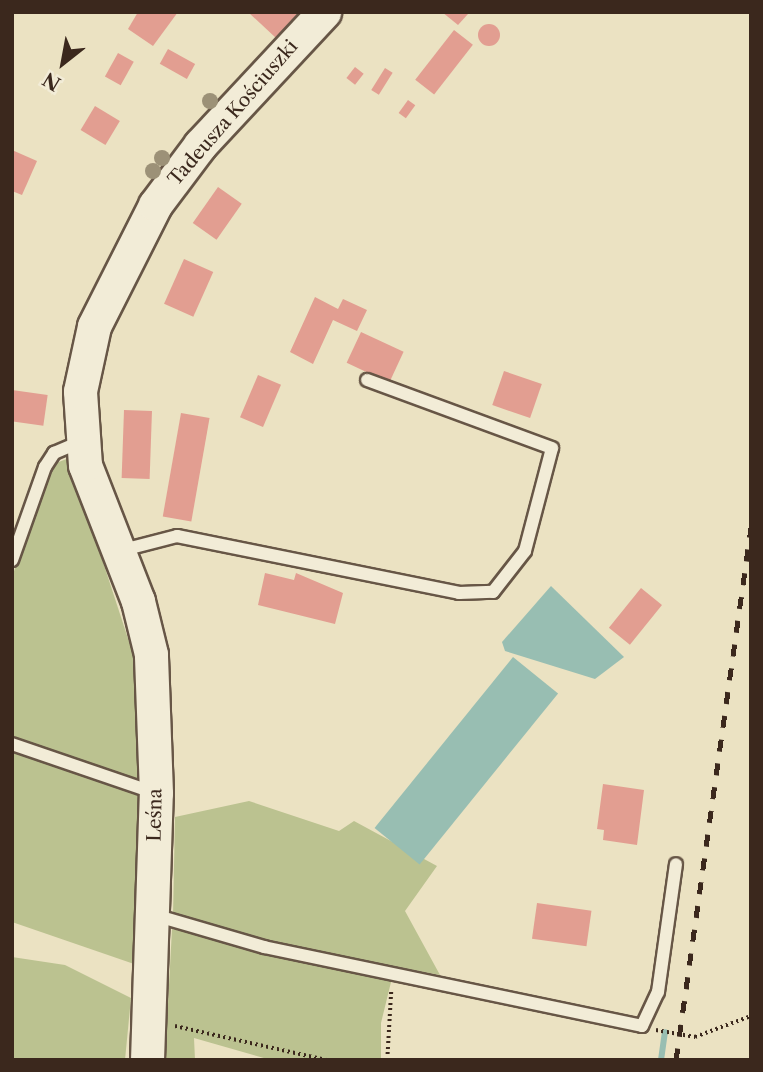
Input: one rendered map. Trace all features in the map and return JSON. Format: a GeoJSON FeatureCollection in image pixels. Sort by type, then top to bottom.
{"type":"FeatureCollection","features":[{"type":"Feature","properties":{"kind":"main road","name":"Tadeusza Kościuszki"},"geometry":{"type":"LineString","coordinates":[[123,562],[85,465],[80,391],[94,326],[145,223],[200,145],[324,12]]}},
{"type":"Feature","properties":{"kind":"main road","name":"Leśna"},"geometry":{"type":"LineString","coordinates":[[123,562],[151,654],[156,793],[154,915],[147,1060]]}},
{"type":"Feature","properties":{"kind":"lane"},"geometry":{"type":"LineString","coordinates":[[123,562],[177,536],[459,593],[493,592],[525,551],[552,448],[509,427],[367,380]]}},
{"type":"Feature","properties":{"kind":"lane"},"geometry":{"type":"LineString","coordinates":[[12,560],[45,467],[54,453],[83,441]]}},
{"type":"Feature","properties":{"kind":"lane"},"geometry":{"type":"LineString","coordinates":[[12,744],[156,793]]}},
{"type":"Feature","properties":{"kind":"lane"},"geometry":{"type":"LineString","coordinates":[[154,915],[264,947],[642,1026],[658,992],[676,864]]}},
{"type":"Feature","properties":{"kind":"path"},"geometry":{"type":"LineString","coordinates":[[387,1060],[390,992],[402,974]]}},
{"type":"Feature","properties":{"kind":"path"},"geometry":{"type":"LineString","coordinates":[[642,1026],[695,1037],[751,1016]]}},
{"type":"Feature","properties":{"kind":"path"},"geometry":{"type":"LineString","coordinates":[[163,1024],[326,1060]]}},
{"type":"Feature","properties":{"kind":"green space"},"geometry":{"type":"Polygon","coordinates":[[[69,458],[136,663],[140,783],[12,738],[12,577],[51,465],[69,458]]]}},
{"type":"Feature","properties":{"kind":"green space"},"geometry":{"type":"Polygon","coordinates":[[[12,751],[140,796],[137,965],[12,922],[12,751]]]}},
{"type":"Feature","properties":{"kind":"green space"},"geometry":{"type":"Polygon","coordinates":[[[249,801],[339,831],[354,821],[437,866],[405,911],[440,975],[263,942],[173,915],[175,817],[249,801]]]}},
{"type":"Feature","properties":{"kind":"green space"},"geometry":{"type":"Polygon","coordinates":[[[172,929],[392,978],[381,1023],[381,1060],[271,1060],[194,1038],[195,1060],[165,1060],[172,929]]]}},
{"type":"Feature","properties":{"kind":"green space"},"geometry":{"type":"Polygon","coordinates":[[[12,957],[65,965],[131,998],[125,1060],[12,1060],[12,957]]]}},
{"type":"Feature","properties":{"kind":"water"},"geometry":{"type":"Polygon","coordinates":[[[551,586],[624,657],[595,679],[505,651],[502,642],[551,586]]]}},
{"type":"Feature","properties":{"kind":"water"},"geometry":{"type":"Polygon","coordinates":[[[513,657],[558,694],[420,864],[375,828],[513,657]]]}},
{"type":"Feature","properties":{"kind":"building"},"geometry":{"type":"Polygon","coordinates":[[[138,12],[178,12],[153,46],[128,29],[138,12]]]}},
{"type":"Feature","properties":{"kind":"building"},"geometry":{"type":"Polygon","coordinates":[[[248,12],[299,12],[276,38],[248,12]]]}},
{"type":"Feature","properties":{"kind":"building"},"geometry":{"type":"Polygon","coordinates":[[[442,12],[466,12],[468,14],[458,25],[442,12]]]}},
{"type":"Feature","properties":{"kind":"building"},"geometry":{"type":"Polygon","coordinates":[[[489,24],[497,27],[500,35],[497,43],[489,46],[481,43],[478,35],[481,27],[489,24]]]}},
{"type":"Feature","properties":{"kind":"building"},"geometry":{"type":"Polygon","coordinates":[[[454,30],[473,45],[434,94],[415,80],[454,30]]]}},
{"type":"Feature","properties":{"kind":"building"},"geometry":{"type":"Polygon","coordinates":[[[168,49],[195,64],[187,79],[160,64],[168,49]]]}},
{"type":"Feature","properties":{"kind":"building"},"geometry":{"type":"Polygon","coordinates":[[[118,53],[134,62],[121,85],[105,77],[118,53]]]}},
{"type":"Feature","properties":{"kind":"building"},"geometry":{"type":"Polygon","coordinates":[[[355,67],[364,74],[355,85],[346,78],[355,67]]]}},
{"type":"Feature","properties":{"kind":"building"},"geometry":{"type":"Polygon","coordinates":[[[385,68],[393,73],[379,95],[371,90],[385,68]]]}},
{"type":"Feature","properties":{"kind":"building"},"geometry":{"type":"Polygon","coordinates":[[[408,100],[415,105],[406,118],[399,113],[408,100]]]}},
{"type":"Feature","properties":{"kind":"building"},"geometry":{"type":"Polygon","coordinates":[[[95,106],[120,121],[105,145],[81,130],[95,106]]]}},
{"type":"Feature","properties":{"kind":"building"},"geometry":{"type":"Polygon","coordinates":[[[12,150],[37,161],[22,195],[12,191],[12,150]]]}},
{"type":"Feature","properties":{"kind":"building"},"geometry":{"type":"Polygon","coordinates":[[[218,187],[242,204],[217,240],[193,223],[218,187]]]}},
{"type":"Feature","properties":{"kind":"building"},"geometry":{"type":"Polygon","coordinates":[[[184,259],[213,272],[193,317],[164,304],[184,259]]]}},
{"type":"Feature","properties":{"kind":"building"},"geometry":{"type":"Polygon","coordinates":[[[315,297],[338,309],[343,299],[367,310],[357,331],[333,320],[313,364],[290,352],[315,297]]]}},
{"type":"Feature","properties":{"kind":"building"},"geometry":{"type":"Polygon","coordinates":[[[361,332],[404,352],[389,383],[347,363],[361,332]]]}},
{"type":"Feature","properties":{"kind":"building"},"geometry":{"type":"Polygon","coordinates":[[[504,371],[542,384],[530,418],[492,405],[504,371]]]}},
{"type":"Feature","properties":{"kind":"building"},"geometry":{"type":"Polygon","coordinates":[[[258,375],[281,385],[263,427],[240,417],[258,375]]]}},
{"type":"Feature","properties":{"kind":"building"},"geometry":{"type":"Polygon","coordinates":[[[12,390],[48,395],[43,426],[12,421],[12,390]]]}},
{"type":"Feature","properties":{"kind":"building"},"geometry":{"type":"Polygon","coordinates":[[[124,410],[152,411],[150,479],[122,478],[124,410]]]}},
{"type":"Feature","properties":{"kind":"building"},"geometry":{"type":"Polygon","coordinates":[[[181,413],[210,418],[191,521],[163,516],[181,413]]]}},
{"type":"Feature","properties":{"kind":"building"},"geometry":{"type":"Polygon","coordinates":[[[265,573],[294,580],[296,573],[343,593],[335,624],[258,605],[265,573]]]}},
{"type":"Feature","properties":{"kind":"building"},"geometry":{"type":"Polygon","coordinates":[[[641,588],[662,605],[630,645],[609,628],[641,588]]]}},
{"type":"Feature","properties":{"kind":"building"},"geometry":{"type":"Polygon","coordinates":[[[603,784],[644,790],[637,845],[603,840],[604,830],[597,829],[603,784]]]}},
{"type":"Feature","properties":{"kind":"building"},"geometry":{"type":"Polygon","coordinates":[[[537,903],[591,911],[586,946],[532,939],[537,903]]]}},
{"type":"Feature","properties":{"kind":"waterway"},"geometry":{"type":"LineString","coordinates":[[661,1060],[665,1032]]}},
{"type":"Feature","properties":{"kind":"railway"},"geometry":{"type":"LineString","coordinates":[[676,1060],[751,528]]}}]}
